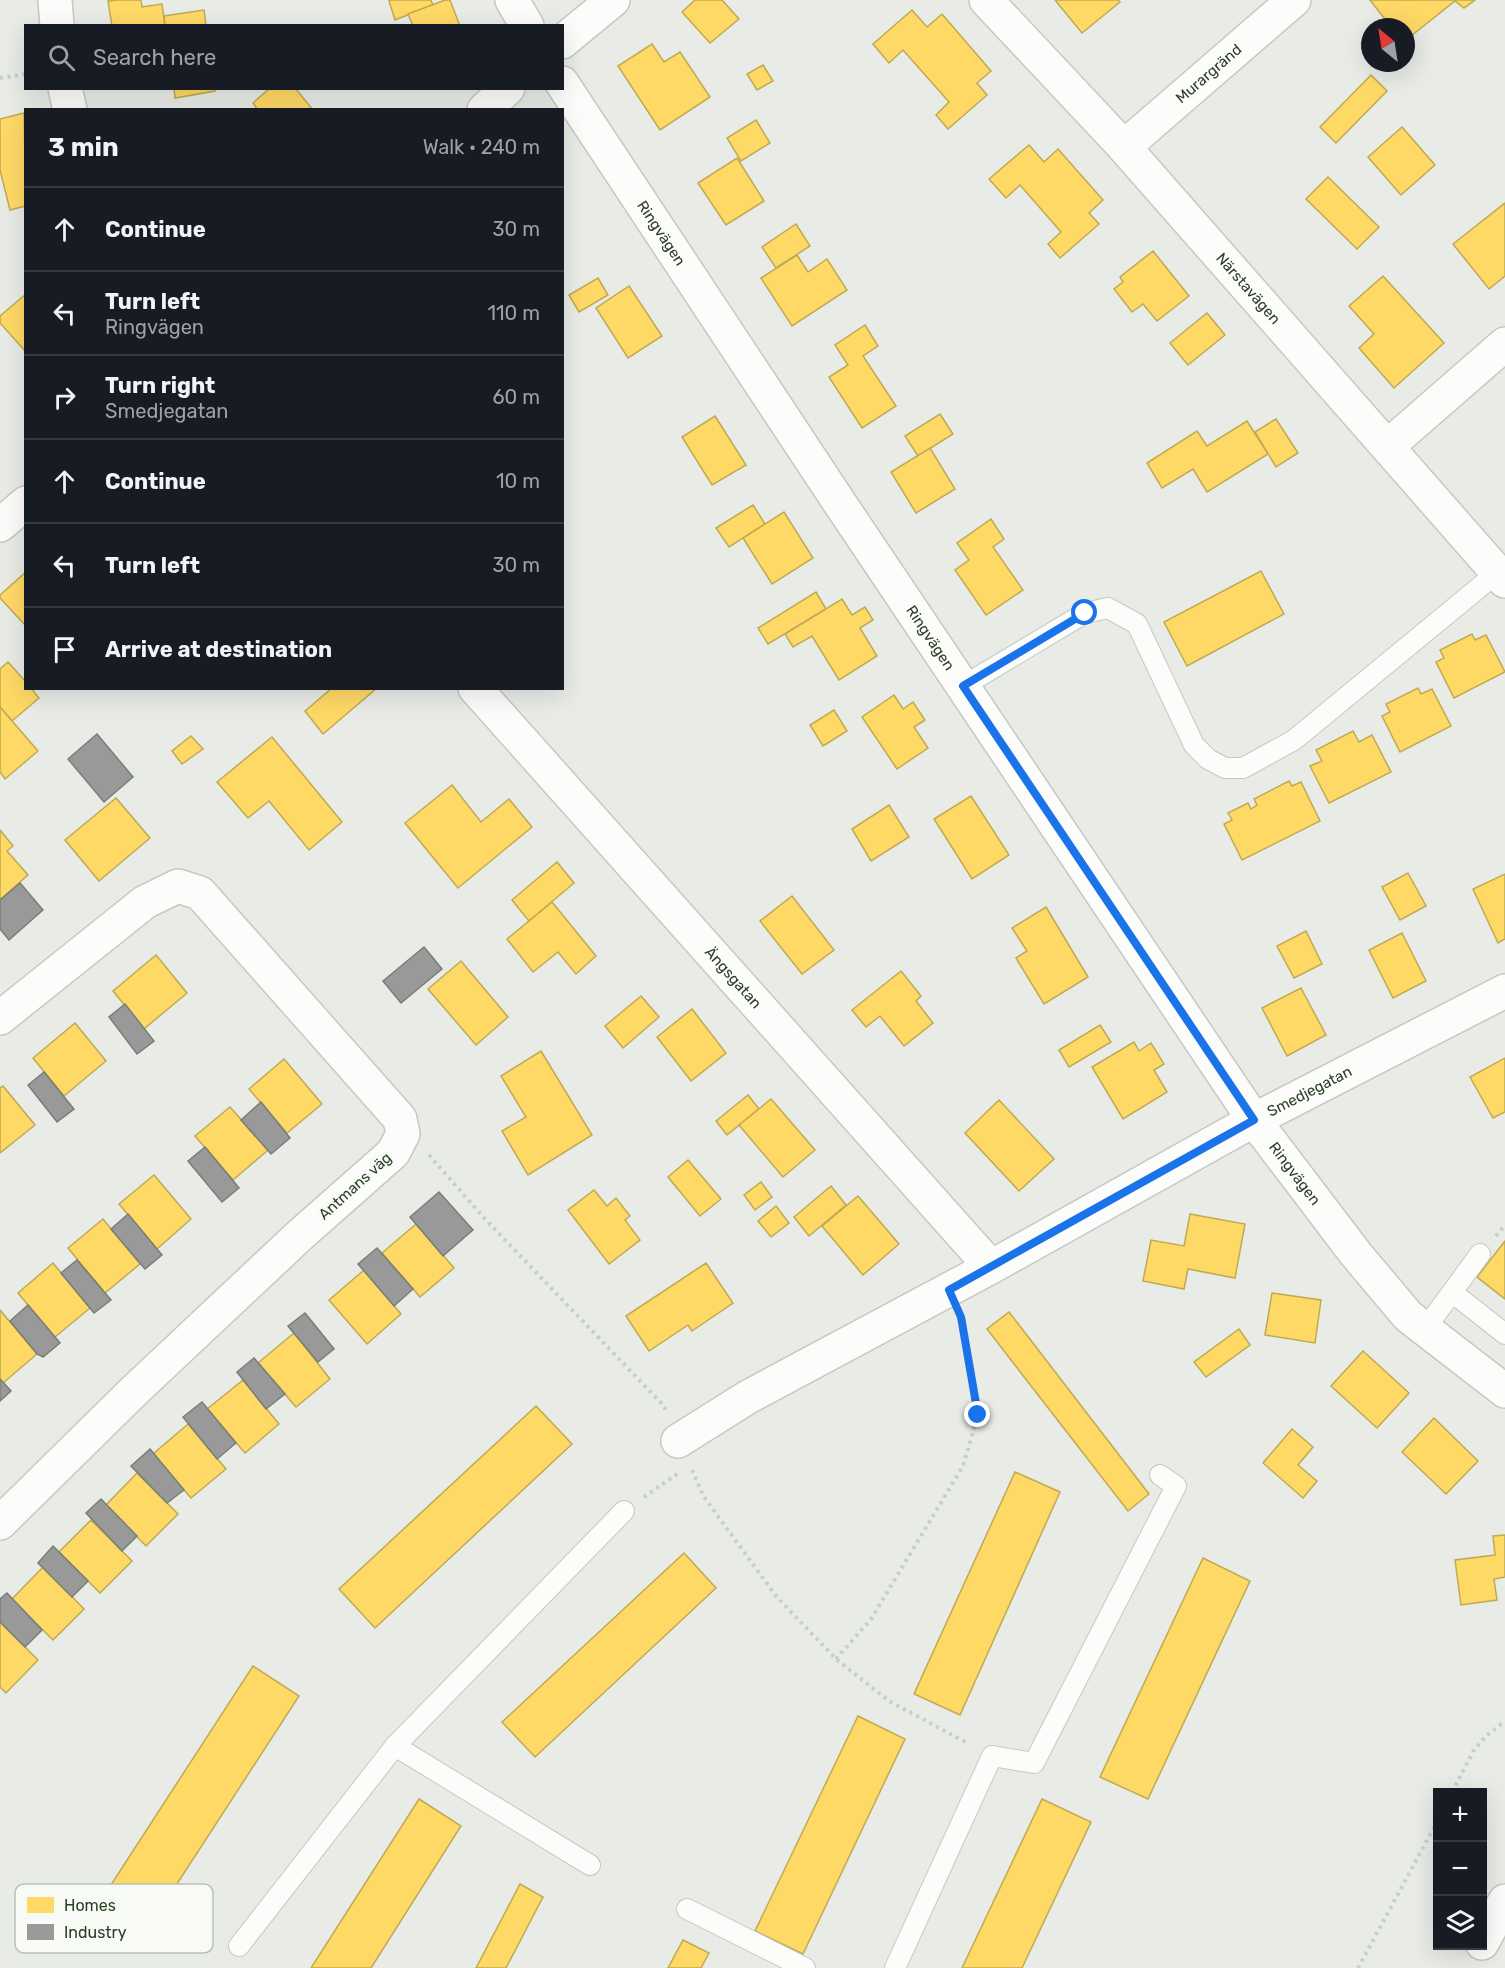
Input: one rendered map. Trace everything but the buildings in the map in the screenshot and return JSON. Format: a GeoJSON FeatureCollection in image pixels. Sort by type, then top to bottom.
{"type":"FeatureCollection","features":[{"type":"Feature","properties":{"kind":"street"},"geometry":{"type":"LineString","coordinates":[[55,0],[57,24]]}},
{"type":"Feature","properties":{"kind":"street"},"geometry":{"type":"LineString","coordinates":[[512,0],[526,24]]}},
{"type":"Feature","properties":{"kind":"street"},"geometry":{"type":"LineString","coordinates":[[564,40],[613,0]]}},
{"type":"Feature","properties":{"kind":"street","name":"Närstavägen"},"geometry":{"type":"LineString","coordinates":[[986,0],[1124,147],[1501,576]]}},
{"type":"Feature","properties":{"kind":"street","name":"Murargränd"},"geometry":{"type":"LineString","coordinates":[[1124,147],[1294,0]]}},
{"type":"Feature","properties":{"kind":"street","name":"Ringvägen"},"geometry":{"type":"LineString","coordinates":[[564,86],[1254,1120],[1355,1253],[1408,1316],[1505,1391]]}},
{"type":"Feature","properties":{"kind":"street"},"geometry":{"type":"LineString","coordinates":[[65,90],[70,108]]}},
{"type":"Feature","properties":{"kind":"street"},"geometry":{"type":"LineString","coordinates":[[486,108],[506,90]]}},
{"type":"Feature","properties":{"kind":"street"},"geometry":{"type":"LineString","coordinates":[[1388,446],[1505,344]]}},
{"type":"Feature","properties":{"kind":"street"},"geometry":{"type":"LineString","coordinates":[[0,525],[24,505]]}},
{"type":"Feature","properties":{"kind":"street","name":"Ängsgatan"},"geometry":{"type":"LineString","coordinates":[[477,690],[991,1267]]}},
{"type":"Feature","properties":{"kind":"street","name":"Antmans väg"},"geometry":{"type":"LineString","coordinates":[[0,1018],[145,902],[178,886],[200,893],[400,1119],[403,1134],[393,1153],[299,1236],[133,1392],[0,1523]]}},
{"type":"Feature","properties":{"kind":"street","name":"Smedjegatan"},"geometry":{"type":"LineString","coordinates":[[679,1456],[748,1397],[949,1290],[1254,1120],[1505,991]]}},
{"type":"Feature","properties":{"kind":"street"},"geometry":{"type":"LineString","coordinates":[[1487,1935],[1505,1901]]}},
{"type":"Feature","properties":{"kind":"street"},"geometry":{"type":"LineString","coordinates":[[1470,1968],[1479,1950]]}},
{"type":"Feature","properties":{"kind":"lane"},"geometry":{"type":"LineString","coordinates":[[963,686],[1085,613],[1108,608],[1137,624],[1194,745],[1208,759],[1225,768],[1243,768],[1294,740],[1501,576]]}},
{"type":"Feature","properties":{"kind":"lane"},"geometry":{"type":"LineString","coordinates":[[1425,1329],[1480,1254]]}},
{"type":"Feature","properties":{"kind":"lane"},"geometry":{"type":"LineString","coordinates":[[1453,1293],[1505,1334]]}},
{"type":"Feature","properties":{"kind":"lane"},"geometry":{"type":"LineString","coordinates":[[895,1968],[992,1756],[1034,1763],[1176,1486],[1160,1474]]}},
{"type":"Feature","properties":{"kind":"lane"},"geometry":{"type":"LineString","coordinates":[[239,1946],[395,1746],[624,1511]]}},
{"type":"Feature","properties":{"kind":"lane"},"geometry":{"type":"LineString","coordinates":[[395,1746],[590,1865]]}},
{"type":"Feature","properties":{"kind":"lane"},"geometry":{"type":"LineString","coordinates":[[687,1909],[805,1968]]}},
{"type":"Feature","properties":{"kind":"path"},"geometry":{"type":"LineString","coordinates":[[0,78],[24,74]]}},
{"type":"Feature","properties":{"kind":"path"},"geometry":{"type":"LineString","coordinates":[[836,1659],[871,1619],[963,1466],[978,1415],[961,1317],[949,1290]]}},
{"type":"Feature","properties":{"kind":"path"},"geometry":{"type":"LineString","coordinates":[[624,1511],[679,1456]]}},
{"type":"Feature","properties":{"kind":"path"},"geometry":{"type":"LineString","coordinates":[[1454,1788],[1474,1750],[1486,1736],[1505,1721]]}},
{"type":"Feature","properties":{"kind":"path"},"geometry":{"type":"LineString","coordinates":[[1358,1968],[1433,1827]]}},
{"type":"Feature","properties":{"kind":"route"},"geometry":{"type":"LineString","coordinates":[[978,1415],[961,1317],[949,1290],[1254,1120],[963,686],[1085,613]]}}]}
